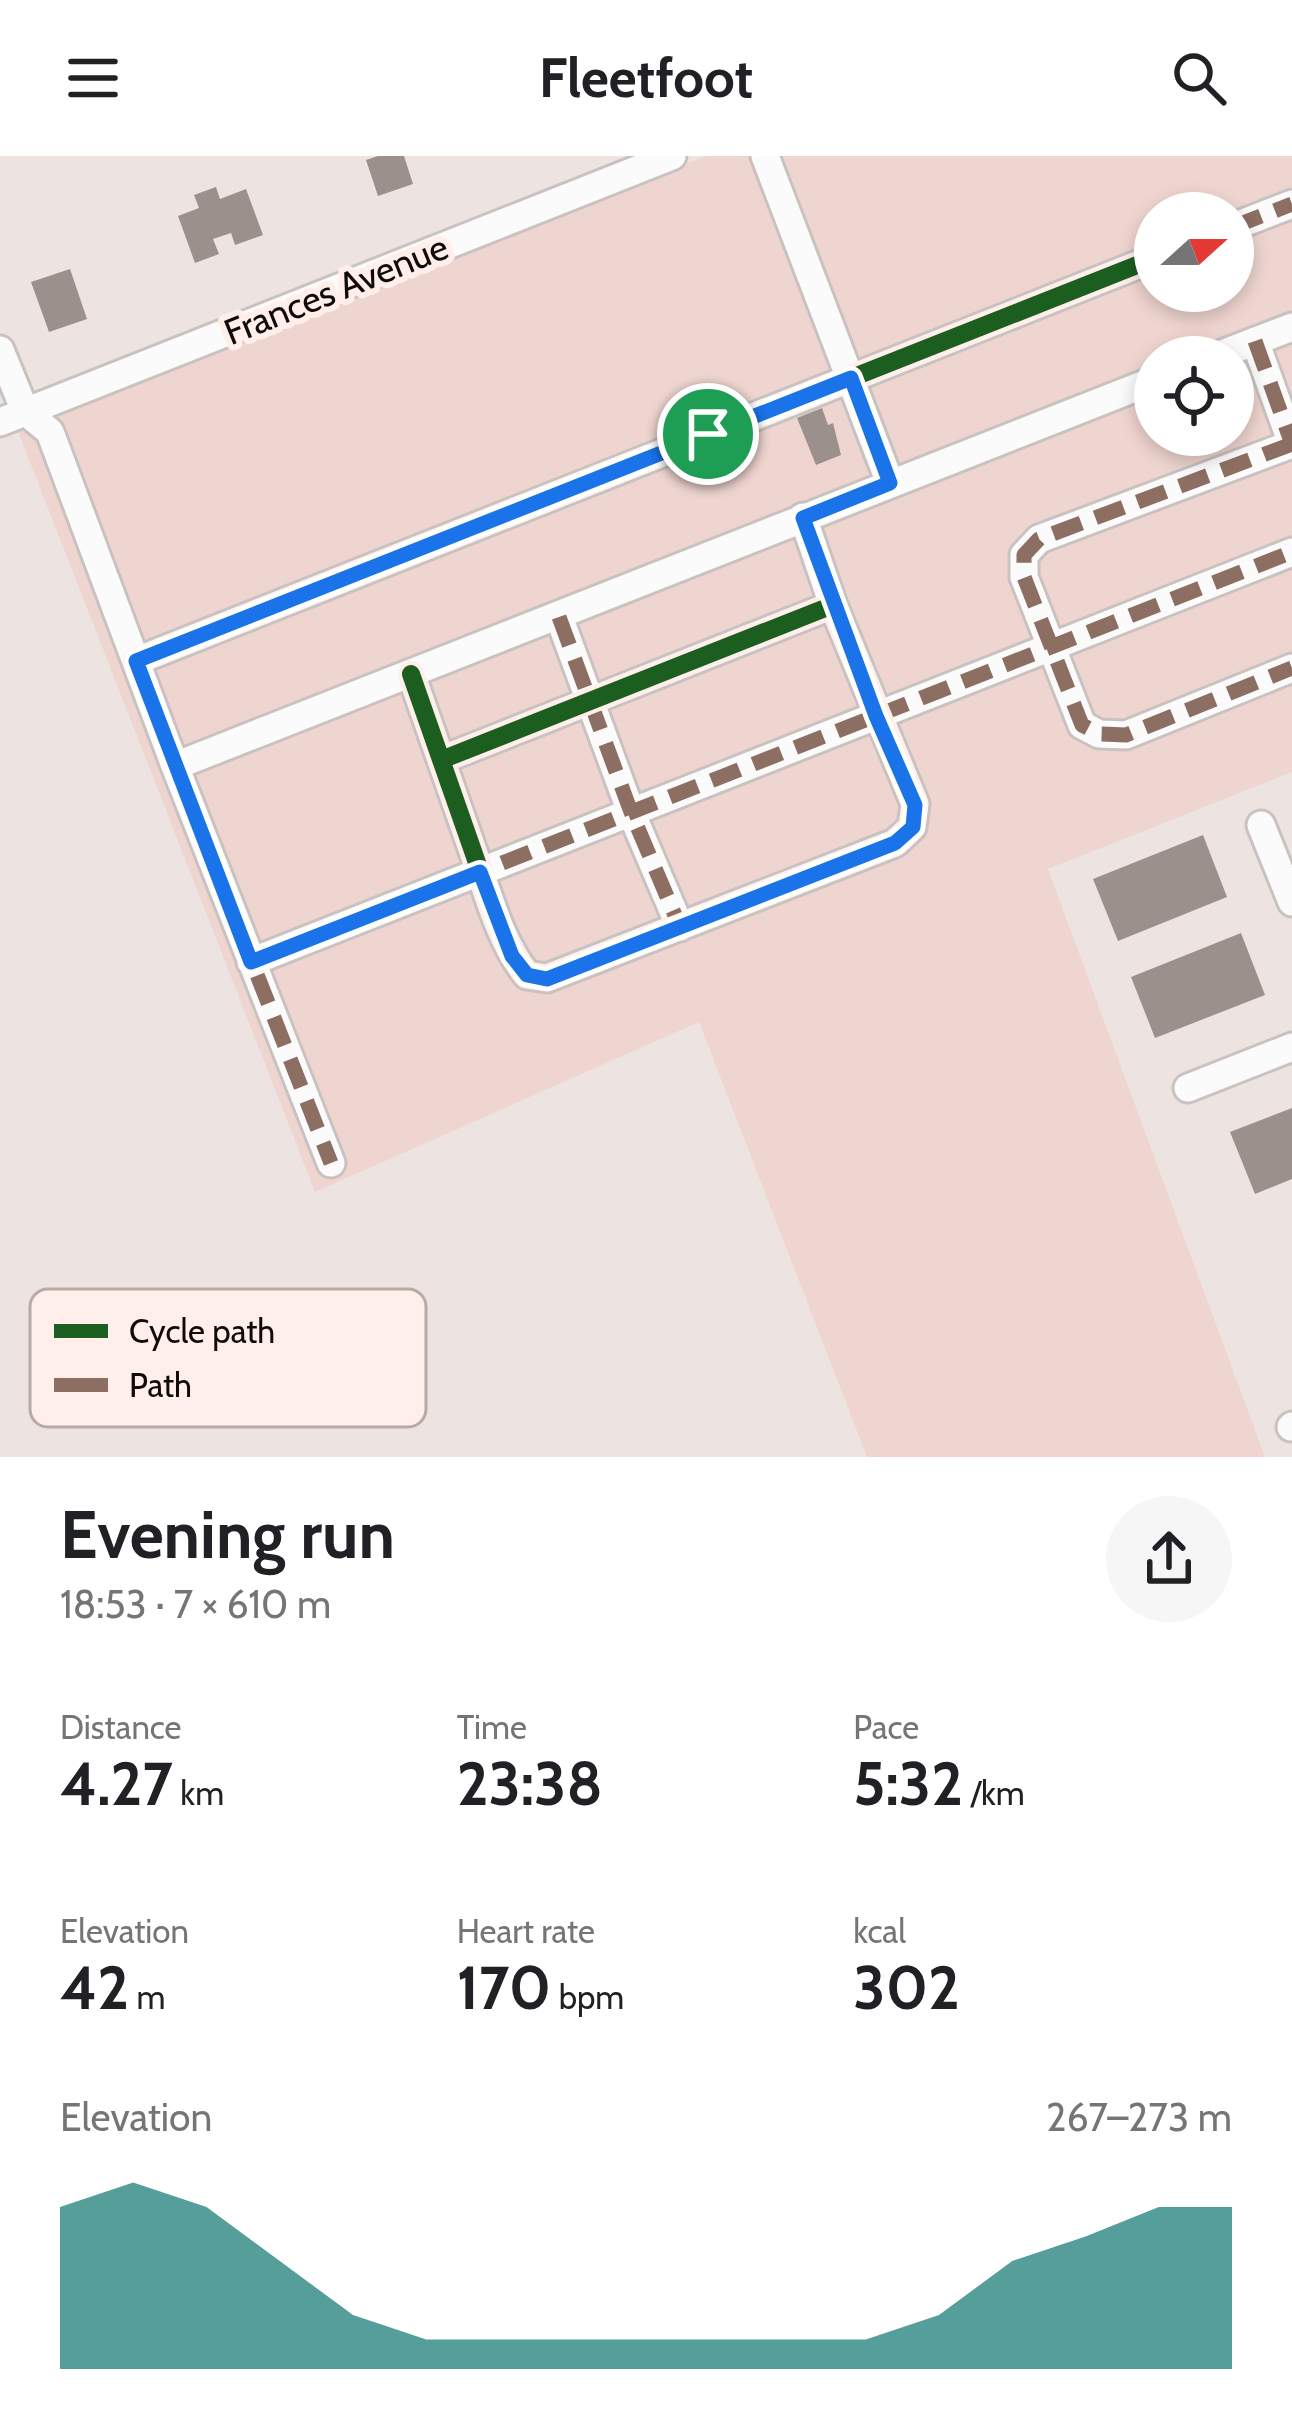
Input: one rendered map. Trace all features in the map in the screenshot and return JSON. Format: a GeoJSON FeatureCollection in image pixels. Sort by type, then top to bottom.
{"type":"FeatureCollection","features":[{"type":"Feature","properties":{"kind":"street","name":"Frances Avenue"},"geometry":{"type":"LineString","coordinates":[[13,417],[672,156]]}},
{"type":"Feature","properties":{"kind":"street"},"geometry":{"type":"LineString","coordinates":[[765,156],[890,483]]}},
{"type":"Feature","properties":{"kind":"street"},"geometry":{"type":"LineString","coordinates":[[1254,219],[1292,204]]}},
{"type":"Feature","properties":{"kind":"street"},"geometry":{"type":"LineString","coordinates":[[136,661],[1134,266]]}},
{"type":"Feature","properties":{"kind":"street"},"geometry":{"type":"LineString","coordinates":[[1292,326],[1255,341],[1292,444],[1039,539],[1024,556],[1024,577],[1082,724],[1100,734],[1126,735],[1292,668]]}},
{"type":"Feature","properties":{"kind":"street"},"geometry":{"type":"LineString","coordinates":[[0,350],[13,417],[50,432],[331,1163]]}},
{"type":"Feature","properties":{"kind":"street"},"geometry":{"type":"LineString","coordinates":[[175,766],[1134,388]]}},
{"type":"Feature","properties":{"kind":"street"},"geometry":{"type":"LineString","coordinates":[[410,674],[512,956],[527,975],[547,979],[895,843],[913,827],[915,805],[876,716],[803,518]]}},
{"type":"Feature","properties":{"kind":"street"},"geometry":{"type":"LineString","coordinates":[[251,962],[1292,552]]}},
{"type":"Feature","properties":{"kind":"street"},"geometry":{"type":"LineString","coordinates":[[441,760],[833,605]]}},
{"type":"Feature","properties":{"kind":"street"},"geometry":{"type":"LineString","coordinates":[[559,617],[680,927]]}},
{"type":"Feature","properties":{"kind":"street"},"geometry":{"type":"LineString","coordinates":[[1261,825],[1292,902]]}},
{"type":"Feature","properties":{"kind":"street"},"geometry":{"type":"LineString","coordinates":[[1188,1088],[1292,1046]]}},
{"type":"Feature","properties":{"kind":"shaded area"},"geometry":{"type":"Polygon","coordinates":[[[706,156],[1292,156],[1292,772],[1048,869],[1265,1457],[867,1457],[699,1022],[315,1192],[17,429],[706,156]]]}},
{"type":"Feature","properties":{"kind":"building"},"geometry":{"type":"Polygon","coordinates":[[[404,156],[413,184],[378,196],[366,160],[404,156]]]}},
{"type":"Feature","properties":{"kind":"building"},"geometry":{"type":"Polygon","coordinates":[[[216,187],[220,199],[246,189],[263,235],[235,245],[231,233],[213,239],[219,254],[195,263],[178,216],[199,208],[194,195],[216,187]]]}},
{"type":"Feature","properties":{"kind":"building"},"geometry":{"type":"Polygon","coordinates":[[[70,269],[87,319],[49,332],[31,282],[70,269]]]}},
{"type":"Feature","properties":{"kind":"building"},"geometry":{"type":"Polygon","coordinates":[[[822,408],[828,425],[833,423],[841,455],[816,465],[797,418],[822,408]]]}},
{"type":"Feature","properties":{"kind":"building"},"geometry":{"type":"Polygon","coordinates":[[[1203,835],[1227,897],[1118,941],[1093,879],[1203,835]]]}},
{"type":"Feature","properties":{"kind":"building"},"geometry":{"type":"Polygon","coordinates":[[[1241,933],[1265,995],[1155,1038],[1131,977],[1241,933]]]}},
{"type":"Feature","properties":{"kind":"building"},"geometry":{"type":"Polygon","coordinates":[[[1292,1108],[1292,1179],[1255,1194],[1230,1132],[1292,1108]]]}},
{"type":"Feature","properties":{"kind":"marked path"},"geometry":{"type":"LineString","coordinates":[[1254,219],[1292,204]]}},
{"type":"Feature","properties":{"kind":"marked path"},"geometry":{"type":"LineString","coordinates":[[1255,341],[1292,444]]}},
{"type":"Feature","properties":{"kind":"marked path"},"geometry":{"type":"LineString","coordinates":[[1292,444],[1039,539],[1024,555],[1024,577],[1082,725],[1099,734],[1126,735],[1292,668]]}},
{"type":"Feature","properties":{"kind":"marked path"},"geometry":{"type":"LineString","coordinates":[[803,517],[833,605]]}},
{"type":"Feature","properties":{"kind":"marked path"},"geometry":{"type":"LineString","coordinates":[[251,962],[1292,552]]}},
{"type":"Feature","properties":{"kind":"marked path"},"geometry":{"type":"LineString","coordinates":[[559,617],[631,812],[680,927]]}},
{"type":"Feature","properties":{"kind":"marked path"},"geometry":{"type":"LineString","coordinates":[[175,766],[331,1163]]}},
{"type":"Feature","properties":{"kind":"cycle path"},"geometry":{"type":"LineString","coordinates":[[136,661],[1134,266]]}},
{"type":"Feature","properties":{"kind":"cycle path"},"geometry":{"type":"LineString","coordinates":[[411,674],[496,917],[527,975],[547,978],[895,843],[912,827],[915,804],[833,605],[441,760]]}},
{"type":"Feature","properties":{"kind":"route"},"geometry":{"type":"LineString","coordinates":[[851,378],[890,483],[803,518],[876,716],[915,805],[913,827],[895,843],[547,979],[527,975],[512,956],[480,872],[251,962],[136,661],[708,434],[851,378]]}}]}
